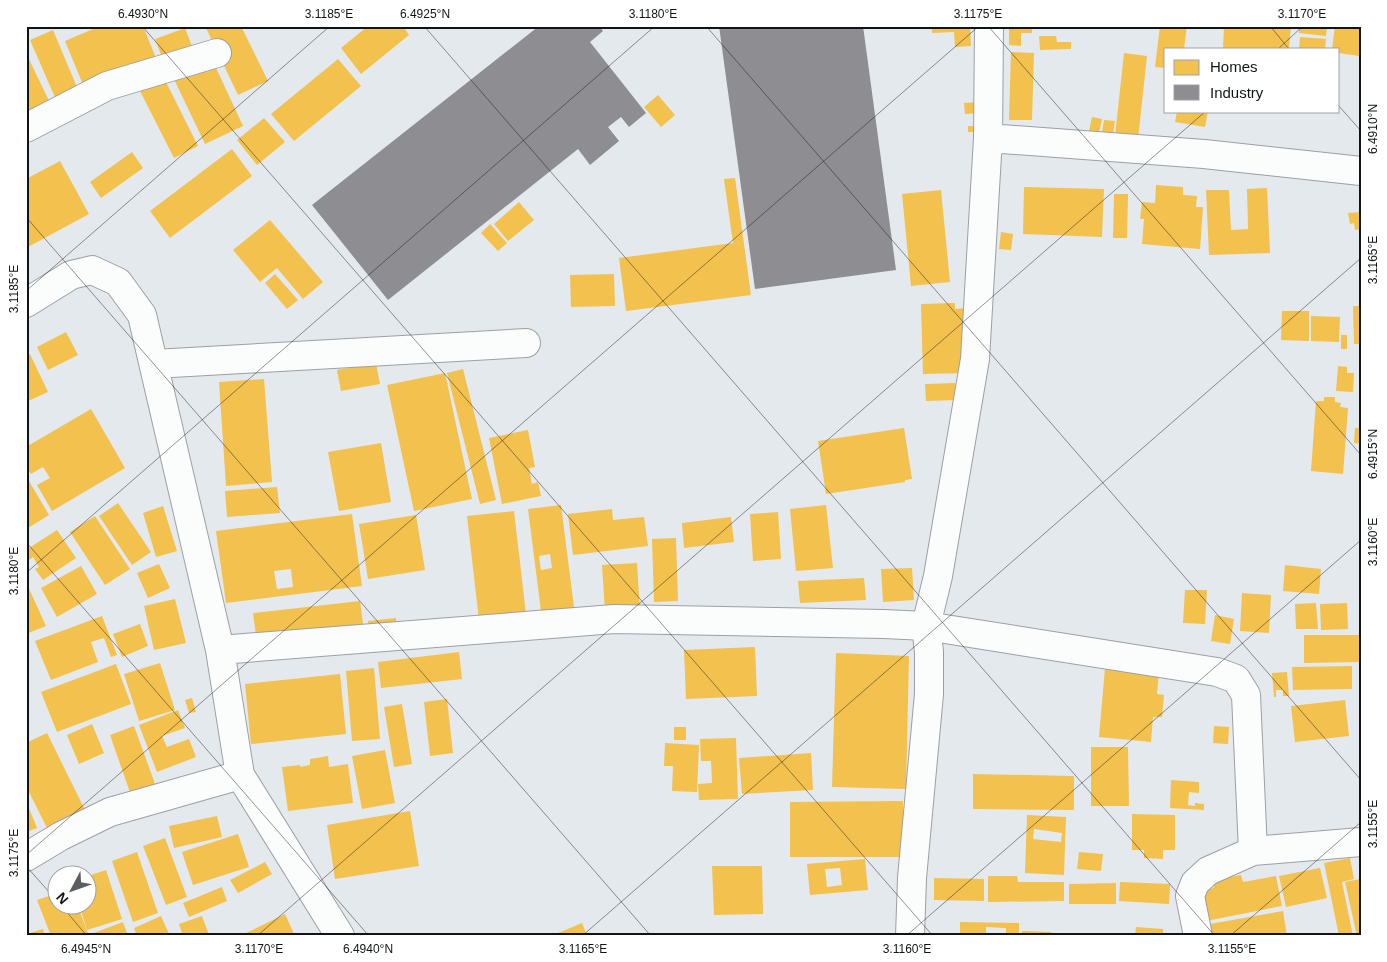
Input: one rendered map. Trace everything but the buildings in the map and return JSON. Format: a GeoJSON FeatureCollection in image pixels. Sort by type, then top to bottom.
{"type":"FeatureCollection","features":[{"type":"Feature","properties":{"kind":"street"},"geometry":{"type":"LineString","coordinates":[[910,936],[912,878],[929,694],[929,652],[926,626],[938,576],[975,359],[988,138],[988,26]]}},
{"type":"Feature","properties":{"kind":"street"},"geometry":{"type":"LineString","coordinates":[[26,128],[107,86],[216,53]]}},
{"type":"Feature","properties":{"kind":"street"},"geometry":{"type":"LineString","coordinates":[[988,138],[1204,154],[1361,171]]}},
{"type":"Feature","properties":{"kind":"street"},"geometry":{"type":"LineString","coordinates":[[26,303],[71,275],[92,270],[118,282],[142,315],[220,650],[240,775],[340,936]]}},
{"type":"Feature","properties":{"kind":"street"},"geometry":{"type":"LineString","coordinates":[[154,364],[526,343]]}},
{"type":"Feature","properties":{"kind":"street"},"geometry":{"type":"LineString","coordinates":[[220,650],[614,619],[874,624],[926,626],[1217,672],[1236,679],[1246,695],[1253,851]]}},
{"type":"Feature","properties":{"kind":"street"},"geometry":{"type":"LineString","coordinates":[[26,857],[61,836],[110,812],[240,775]]}},
{"type":"Feature","properties":{"kind":"street"},"geometry":{"type":"LineString","coordinates":[[1198,936],[1190,896],[1196,883],[1208,870],[1253,851],[1361,842]]}}]}
